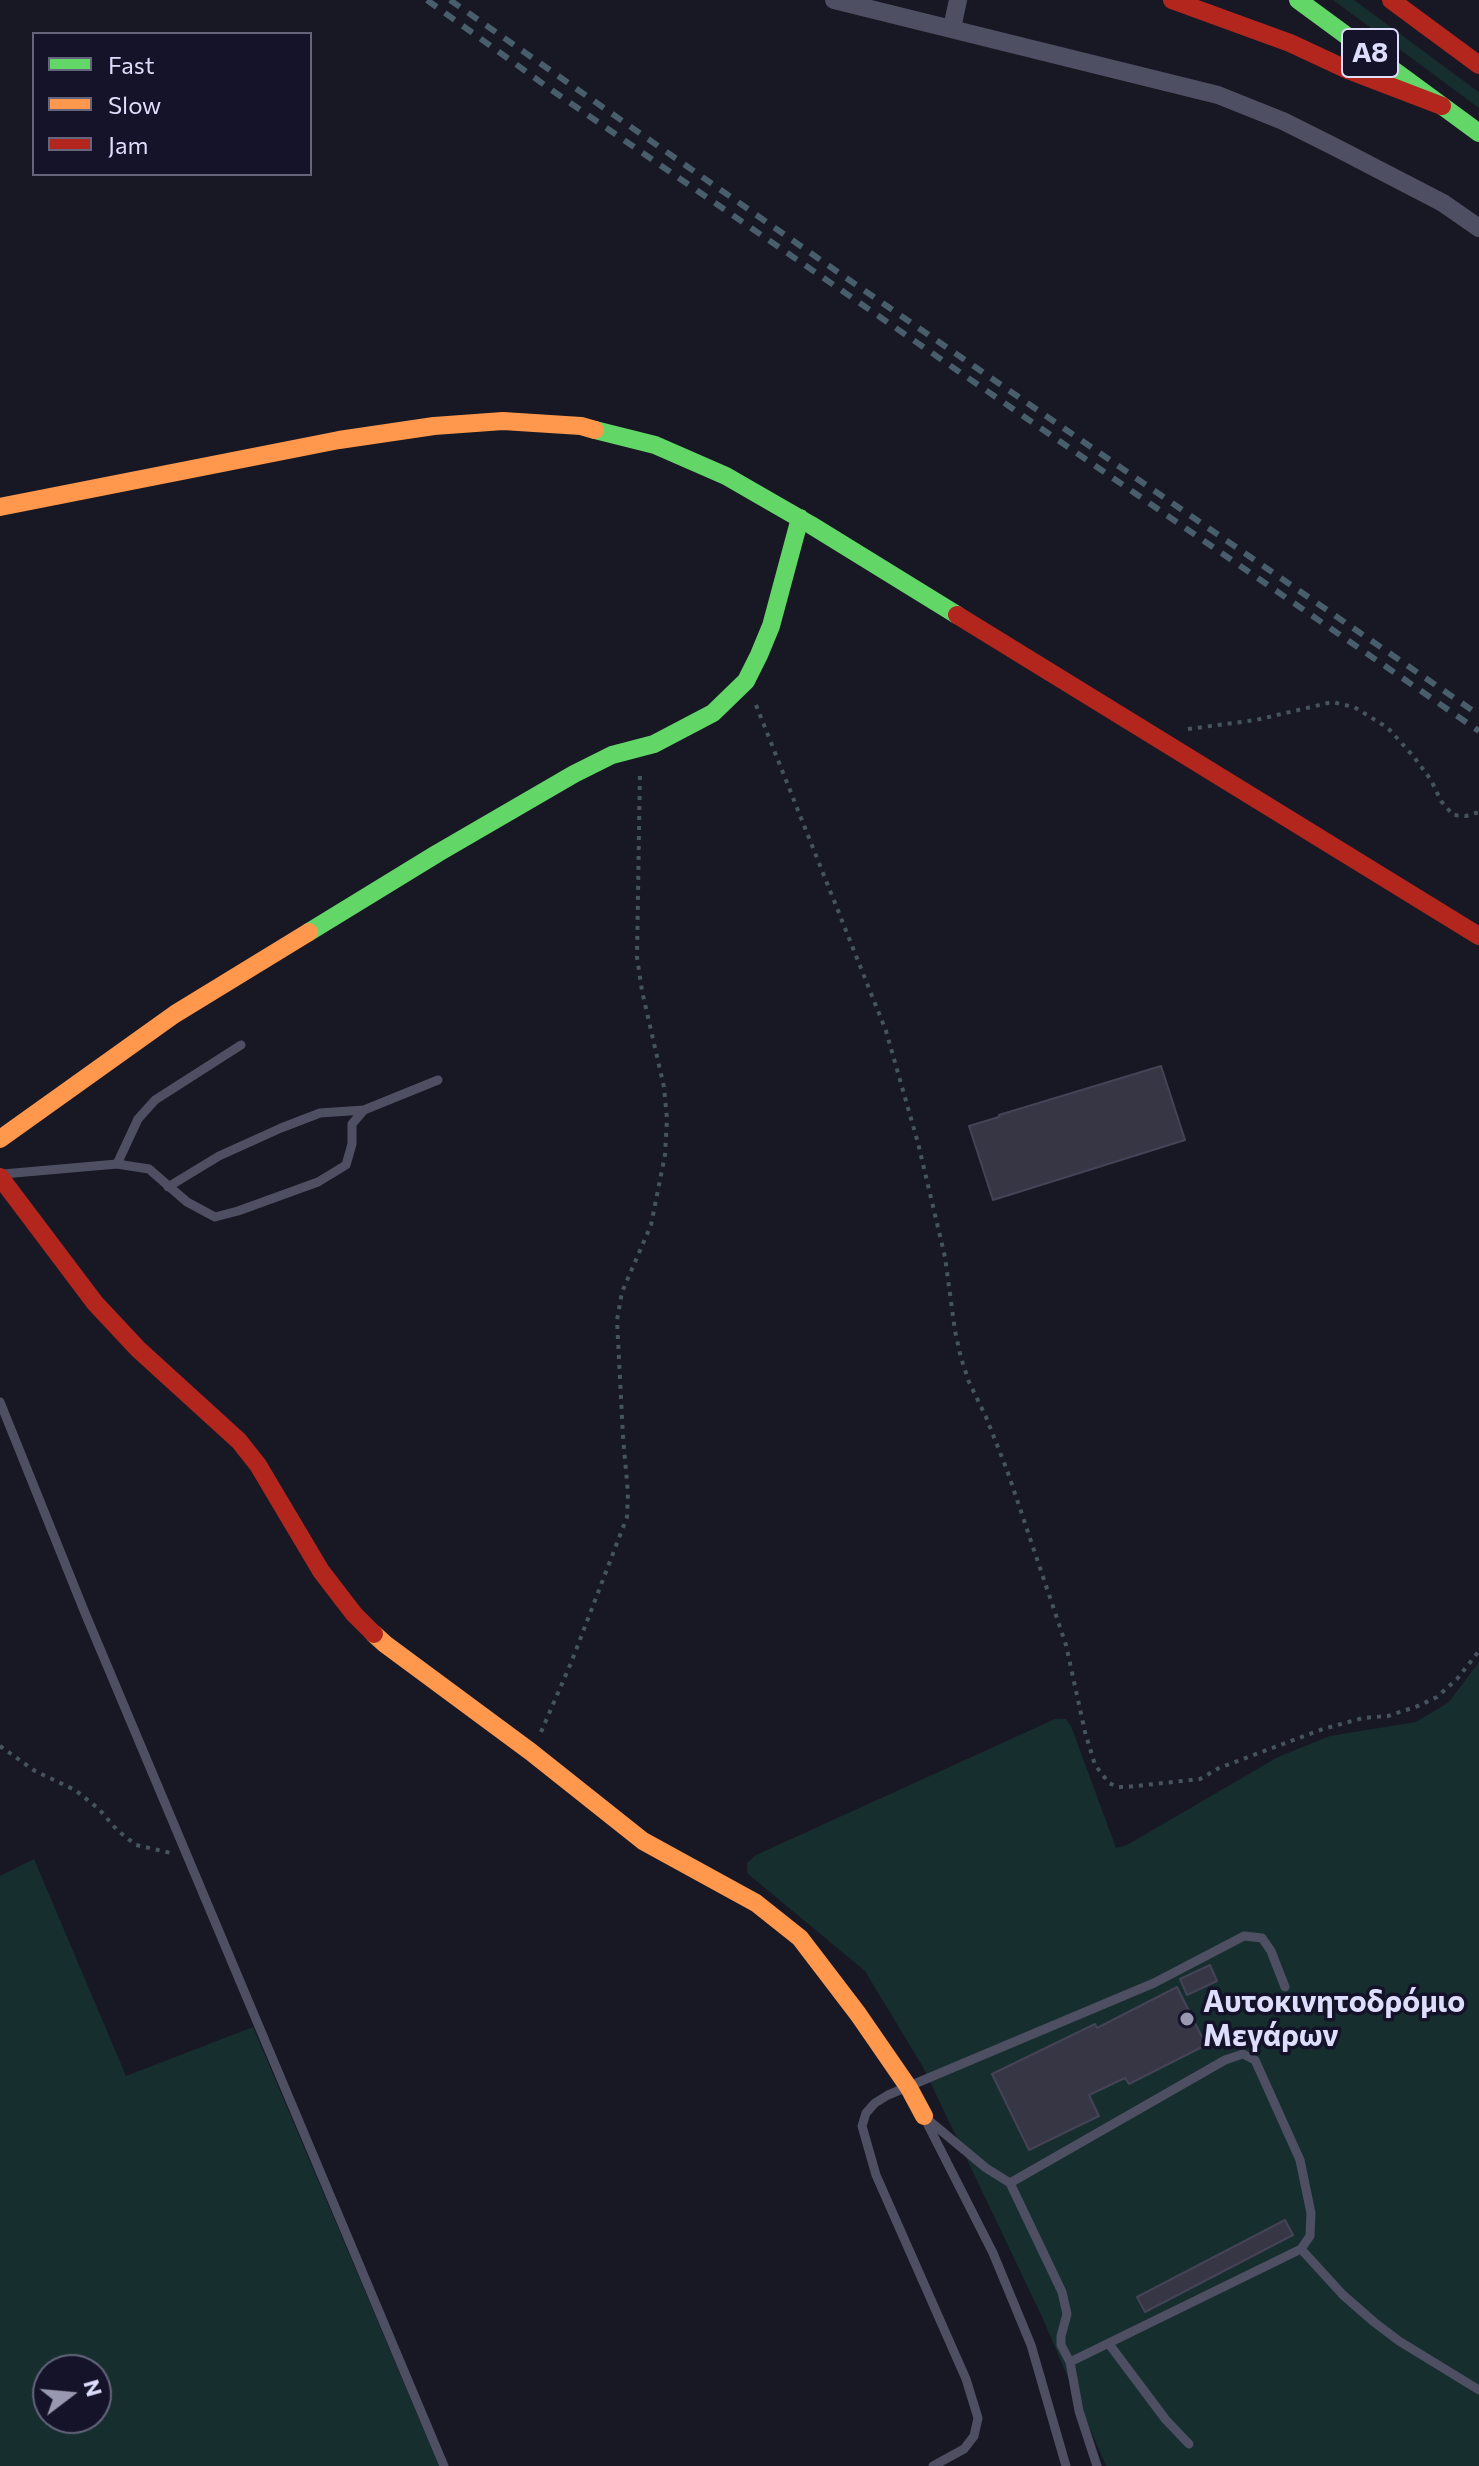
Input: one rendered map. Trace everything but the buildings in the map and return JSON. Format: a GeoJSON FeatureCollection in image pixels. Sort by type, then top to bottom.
{"type":"FeatureCollection","features":[{"type":"Feature","properties":{"kind":"main road"},"geometry":{"type":"LineString","coordinates":[[1172,0],[1290,43],[1348,70],[1442,106]]}},
{"type":"Feature","properties":{"kind":"main road","name":"Α8"},"geometry":{"type":"LineString","coordinates":[[1298,0],[1479,133]]}},
{"type":"Feature","properties":{"kind":"main road","name":"Α8"},"geometry":{"type":"LineString","coordinates":[[1391,0],[1479,65]]}},
{"type":"Feature","properties":{"kind":"main road"},"geometry":{"type":"LineString","coordinates":[[1451,23],[1479,58]]}},
{"type":"Feature","properties":{"kind":"main road"},"geometry":{"type":"LineString","coordinates":[[0,507],[339,440],[434,426],[503,421],[581,426],[655,445],[726,476],[800,518],[1479,936]]}},
{"type":"Feature","properties":{"kind":"main road"},"geometry":{"type":"LineString","coordinates":[[0,1139],[175,1014],[438,853],[574,774],[612,755],[679,732],[713,713],[746,681],[771,626],[800,518]]}},
{"type":"Feature","properties":{"kind":"main road"},"geometry":{"type":"LineString","coordinates":[[0,1175],[95,1303],[138,1349],[239,1441],[258,1465],[321,1571],[354,1614],[385,1644],[531,1752],[643,1841],[756,1903],[800,1938],[858,2014],[909,2088],[924,2116]]}},
{"type":"Feature","properties":{"kind":"street"},"geometry":{"type":"LineString","coordinates":[[834,0],[1218,95],[1283,121],[1335,147],[1443,203],[1479,228]]}},
{"type":"Feature","properties":{"kind":"street"},"geometry":{"type":"LineString","coordinates":[[952,28],[958,0]]}},
{"type":"Feature","properties":{"kind":"lane"},"geometry":{"type":"LineString","coordinates":[[117,1164],[138,1119],[155,1100],[241,1045]]}},
{"type":"Feature","properties":{"kind":"lane"},"geometry":{"type":"LineString","coordinates":[[168,1187],[219,1156],[281,1128],[320,1113],[364,1110],[438,1080]]}},
{"type":"Feature","properties":{"kind":"lane"},"geometry":{"type":"LineString","coordinates":[[0,1175],[117,1164],[149,1169],[187,1202],[215,1217],[318,1182],[346,1165],[352,1144],[352,1124],[364,1110]]}},
{"type":"Feature","properties":{"kind":"lane"},"geometry":{"type":"LineString","coordinates":[[0,1402],[85,1613],[444,2466]]}},
{"type":"Feature","properties":{"kind":"lane"},"geometry":{"type":"LineString","coordinates":[[933,2466],[964,2449],[974,2436],[978,2418],[966,2379],[876,2175],[862,2126],[866,2113],[888,2095],[1154,1983],[1244,1936],[1262,1938],[1271,1951],[1285,1987]]}},
{"type":"Feature","properties":{"kind":"lane"},"geometry":{"type":"LineString","coordinates":[[1010,2183],[1225,2060],[1243,2054],[1255,2060],[1300,2160],[1311,2213],[1310,2236],[1301,2249],[1070,2362]]}},
{"type":"Feature","properties":{"kind":"lane"},"geometry":{"type":"LineString","coordinates":[[924,2116],[986,2168],[1010,2183],[1062,2292],[1067,2314],[1061,2345],[1070,2362],[1079,2411],[1097,2466]]}},
{"type":"Feature","properties":{"kind":"lane"},"geometry":{"type":"LineString","coordinates":[[924,2116],[993,2253],[1031,2345],[1066,2466]]}},
{"type":"Feature","properties":{"kind":"lane"},"geometry":{"type":"LineString","coordinates":[[1301,2249],[1343,2295],[1374,2322],[1479,2390]]}},
{"type":"Feature","properties":{"kind":"lane"},"geometry":{"type":"LineString","coordinates":[[1109,2344],[1166,2420],[1189,2444]]}},
{"type":"Feature","properties":{"kind":"path"},"geometry":{"type":"LineString","coordinates":[[746,681],[886,1031],[918,1143],[945,1257],[961,1358],[1007,1470],[1066,1645],[1095,1765],[1109,1783],[1118,1787],[1200,1779],[1219,1768],[1323,1729],[1363,1718],[1388,1716],[1418,1706],[1437,1697],[1457,1679],[1479,1651]]}},
{"type":"Feature","properties":{"kind":"path"},"geometry":{"type":"LineString","coordinates":[[1158,738],[1171,732],[1256,720],[1321,703],[1354,707],[1388,728],[1414,757],[1453,815],[1466,816],[1479,812]]}},
{"type":"Feature","properties":{"kind":"path"},"geometry":{"type":"LineString","coordinates":[[531,1752],[571,1663],[627,1517],[617,1320],[622,1292],[651,1225],[665,1155],[667,1119],[664,1087],[637,957],[641,747]]}},
{"type":"Feature","properties":{"kind":"path"},"geometry":{"type":"LineString","coordinates":[[0,1746],[35,1771],[75,1790],[136,1845],[187,1857]]}},
{"type":"Feature","properties":{"kind":"green space"},"geometry":{"type":"Polygon","coordinates":[[[1333,0],[1354,0],[1479,92],[1479,108],[1333,0]]]}},
{"type":"Feature","properties":{"kind":"green space","name":"Αυτοκινητοδρόμιο Μεγάρων"},"geometry":{"type":"Polygon","coordinates":[[[1479,1662],[1479,2466],[1106,2466],[1043,2319],[923,2067],[865,1971],[747,1873],[747,1863],[756,1855],[1055,1719],[1066,1719],[1071,1726],[1116,1848],[1127,1845],[1278,1757],[1330,1736],[1416,1722],[1449,1702],[1479,1662]]]}},
{"type":"Feature","properties":{"kind":"green space"},"geometry":{"type":"Polygon","coordinates":[[[34,1859],[126,2076],[253,2027],[439,2466],[0,2466],[0,1876],[34,1859]]]}},
{"type":"Feature","properties":{"kind":"railway"},"geometry":{"type":"LineString","coordinates":[[427,0],[553,91],[1479,731]]}},
{"type":"Feature","properties":{"kind":"railway"},"geometry":{"type":"LineString","coordinates":[[450,0],[1479,715]]}},
{"type":"Feature","properties":{"kind":"traffic: fast"},"geometry":{"type":"LineString","coordinates":[[1298,0],[1479,133]]}},
{"type":"Feature","properties":{"kind":"traffic: fast"},"geometry":{"type":"LineString","coordinates":[[595,430],[655,445],[726,476],[957,615]]}},
{"type":"Feature","properties":{"kind":"traffic: fast"},"geometry":{"type":"LineString","coordinates":[[309,932],[574,774],[612,755],[654,744],[713,713],[746,681],[759,655],[771,626],[800,518]]}},
{"type":"Feature","properties":{"kind":"traffic: slow"},"geometry":{"type":"LineString","coordinates":[[0,507],[339,440],[434,426],[503,421],[581,426],[595,430]]}},
{"type":"Feature","properties":{"kind":"traffic: slow"},"geometry":{"type":"LineString","coordinates":[[0,1139],[175,1014],[309,932]]}},
{"type":"Feature","properties":{"kind":"traffic: slow"},"geometry":{"type":"LineString","coordinates":[[374,1634],[643,1841],[756,1903],[800,1938],[858,2014],[909,2088],[924,2116]]}},
{"type":"Feature","properties":{"kind":"traffic: jam"},"geometry":{"type":"LineString","coordinates":[[1172,0],[1290,43],[1348,70],[1442,106]]}},
{"type":"Feature","properties":{"kind":"traffic: jam"},"geometry":{"type":"LineString","coordinates":[[1391,0],[1479,65]]}},
{"type":"Feature","properties":{"kind":"traffic: jam"},"geometry":{"type":"LineString","coordinates":[[957,615],[1479,936]]}},
{"type":"Feature","properties":{"kind":"traffic: jam"},"geometry":{"type":"LineString","coordinates":[[0,1177],[95,1303],[138,1349],[239,1441],[258,1465],[321,1571],[354,1614],[374,1634]]}},
{"type":"Feature","properties":{"kind":"place","name":"Αυτοκινητοδρόμιο Μεγάρων"},"geometry":{"type":"Point","coordinates":[1187,2019]}}]}
